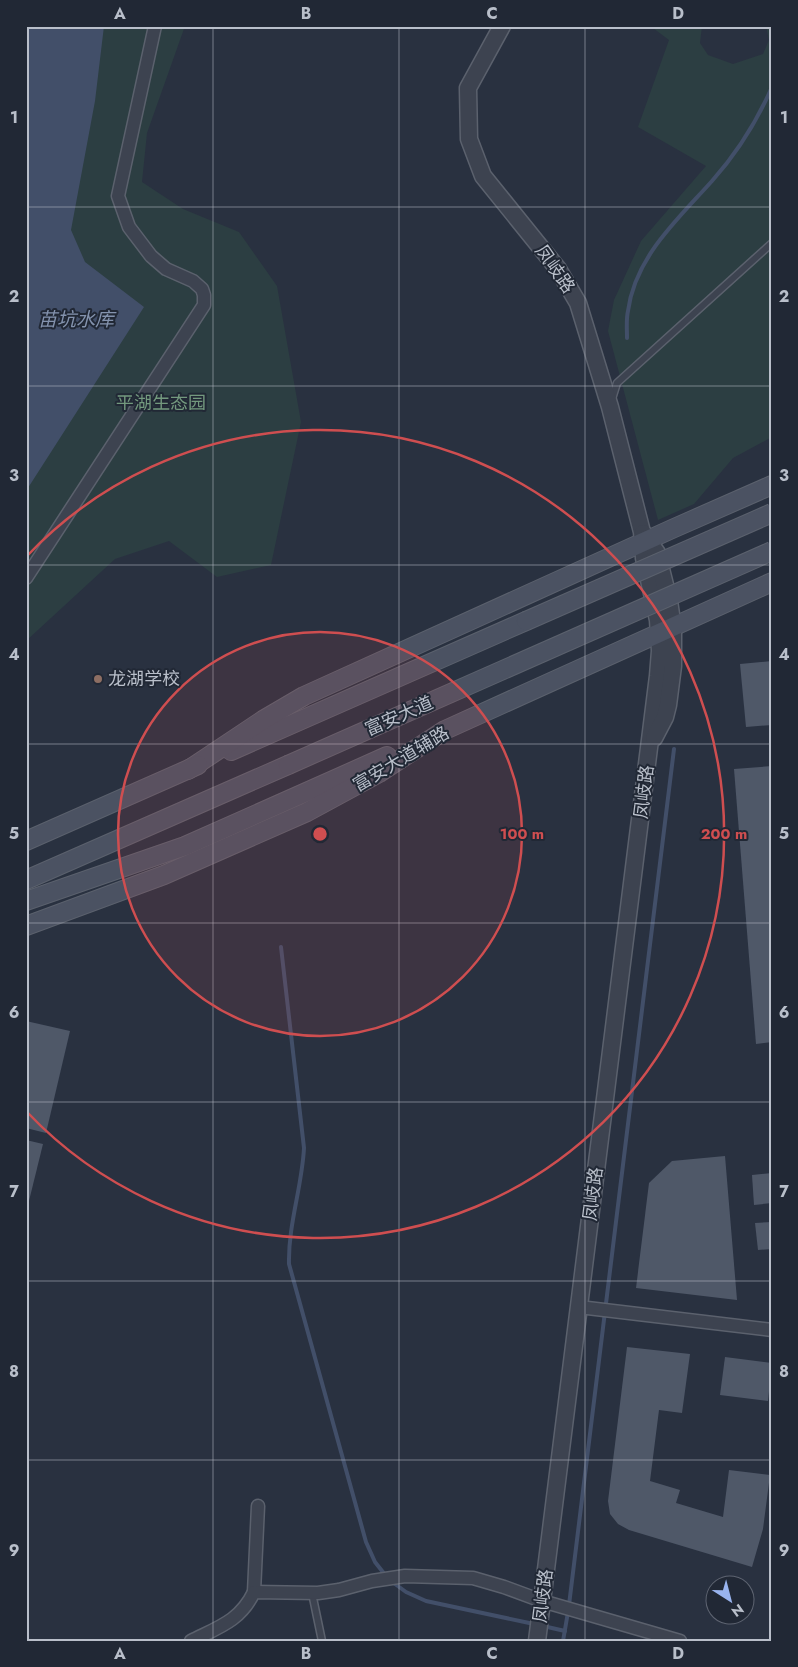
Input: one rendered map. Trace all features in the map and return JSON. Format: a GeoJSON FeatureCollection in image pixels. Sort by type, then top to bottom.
{"type":"FeatureCollection","features":[{"type":"Feature","properties":{"kind":"main road"},"geometry":{"type":"LineString","coordinates":[[188,770],[263,720],[304,696],[644,538],[772,485]]}},
{"type":"Feature","properties":{"kind":"main road","name":"富安大道"},"geometry":{"type":"LineString","coordinates":[[26,841],[772,513]]}},
{"type":"Feature","properties":{"kind":"main road","name":"富安大道"},"geometry":{"type":"LineString","coordinates":[[26,880],[772,551]]}},
{"type":"Feature","properties":{"kind":"main road","name":"富安大道辅路"},"geometry":{"type":"LineString","coordinates":[[26,926],[164,875],[307,812],[378,773],[445,730],[705,614],[772,582]]}},
{"type":"Feature","properties":{"kind":"main road"},"geometry":{"type":"LineString","coordinates":[[705,614],[772,588]]}},
{"type":"Feature","properties":{"kind":"main road"},"geometry":{"type":"LineString","coordinates":[[26,901],[185,846],[445,730]]}},
{"type":"Feature","properties":{"kind":"street"},"geometry":{"type":"LineString","coordinates":[[26,578],[204,305],[202,289],[192,281],[166,268],[151,256],[129,227],[118,196],[155,26]]}},
{"type":"Feature","properties":{"kind":"street","name":"凤岐路"},"geometry":{"type":"LineString","coordinates":[[502,26],[468,88],[469,139],[482,176],[558,269],[578,303],[610,407],[644,538],[644,558],[656,605],[666,631],[659,666],[537,1641]]}},
{"type":"Feature","properties":{"kind":"street"},"geometry":{"type":"LineString","coordinates":[[579,1306],[772,1330]]}},
{"type":"Feature","properties":{"kind":"street"},"geometry":{"type":"LineString","coordinates":[[191,1641],[238,1615],[248,1605],[254,1592],[258,1506]]}},
{"type":"Feature","properties":{"kind":"street"},"geometry":{"type":"LineString","coordinates":[[254,1592],[312,1593],[339,1590],[372,1581],[404,1576],[473,1578],[542,1601],[680,1641]]}},
{"type":"Feature","properties":{"kind":"lane"},"geometry":{"type":"LineString","coordinates":[[610,407],[617,383],[642,358],[772,243]]}},
{"type":"Feature","properties":{"kind":"lane"},"geometry":{"type":"LineString","coordinates":[[312,1593],[322,1641]]}},
{"type":"Feature","properties":{"kind":"green space","name":"平湖生态园"},"geometry":{"type":"Polygon","coordinates":[[[26,26],[185,26],[147,133],[142,182],[183,209],[239,232],[277,286],[301,422],[271,565],[217,577],[169,541],[115,559],[26,641],[26,26]]]}},
{"type":"Feature","properties":{"kind":"green space"},"geometry":{"type":"Polygon","coordinates":[[[660,26],[702,26],[700,43],[708,55],[733,64],[763,54],[769,40],[766,26],[772,26],[772,437],[733,458],[694,504],[658,520],[608,331],[614,300],[641,241],[706,166],[638,127],[669,40],[653,28],[660,26]]]}},
{"type":"Feature","properties":{"kind":"water","name":"苗坑水库"},"geometry":{"type":"Polygon","coordinates":[[[26,26],[104,26],[95,101],[71,230],[85,262],[144,307],[26,491],[26,26]]]}},
{"type":"Feature","properties":{"kind":"building"},"geometry":{"type":"Polygon","coordinates":[[[772,661],[772,725],[746,727],[740,664],[772,661]]]}},
{"type":"Feature","properties":{"kind":"building"},"geometry":{"type":"Polygon","coordinates":[[[772,766],[772,1042],[756,1044],[734,769],[772,766]]]}},
{"type":"Feature","properties":{"kind":"building"},"geometry":{"type":"Polygon","coordinates":[[[26,1021],[70,1031],[46,1133],[26,1128],[26,1021]]]}},
{"type":"Feature","properties":{"kind":"building"},"geometry":{"type":"Polygon","coordinates":[[[26,1140],[43,1144],[27,1209],[26,1209],[26,1140]]]}},
{"type":"Feature","properties":{"kind":"building"},"geometry":{"type":"Polygon","coordinates":[[[725,1156],[737,1300],[636,1288],[649,1183],[672,1161],[725,1156]]]}},
{"type":"Feature","properties":{"kind":"building"},"geometry":{"type":"Polygon","coordinates":[[[772,1173],[772,1203],[754,1205],[752,1175],[772,1173]]]}},
{"type":"Feature","properties":{"kind":"building"},"geometry":{"type":"Polygon","coordinates":[[[772,1222],[772,1249],[758,1250],[755,1223],[772,1222]]]}},
{"type":"Feature","properties":{"kind":"building"},"geometry":{"type":"Polygon","coordinates":[[[627,1347],[690,1354],[682,1413],[659,1410],[650,1481],[680,1490],[676,1503],[723,1517],[729,1470],[770,1475],[763,1529],[752,1567],[629,1530],[618,1524],[610,1514],[608,1501],[627,1347]]]}},
{"type":"Feature","properties":{"kind":"building"},"geometry":{"type":"Polygon","coordinates":[[[725,1357],[772,1363],[768,1401],[720,1395],[725,1357]]]}},
{"type":"Feature","properties":{"kind":"waterway"},"geometry":{"type":"LineString","coordinates":[[627,338],[627,317],[632,291],[639,273],[660,240],[712,181],[738,148],[760,112],[772,87]]}},
{"type":"Feature","properties":{"kind":"waterway"},"geometry":{"type":"LineString","coordinates":[[569,1605],[674,749]]}},
{"type":"Feature","properties":{"kind":"waterway"},"geometry":{"type":"LineString","coordinates":[[281,947],[304,1148],[289,1249],[289,1264],[366,1542],[375,1562],[386,1576]]}},
{"type":"Feature","properties":{"kind":"waterway"},"geometry":{"type":"LineString","coordinates":[[391,1581],[406,1592],[426,1601],[534,1624]]}},
{"type":"Feature","properties":{"kind":"waterway"},"geometry":{"type":"LineString","coordinates":[[563,1641],[568,1612]]}},
{"type":"Feature","properties":{"kind":"waterway"},"geometry":{"type":"LineString","coordinates":[[543,1626],[565,1631]]}},
{"type":"Feature","properties":{"kind":"place","name":"龙湖学校"},"geometry":{"type":"Point","coordinates":[98,679]}}]}
